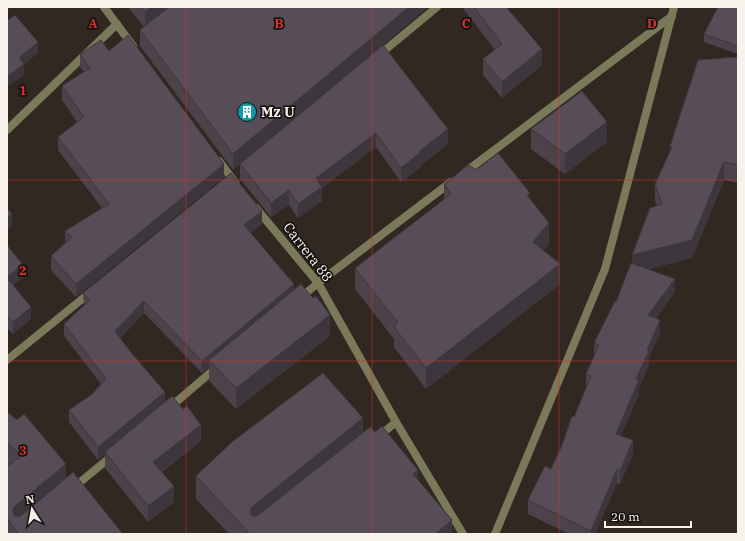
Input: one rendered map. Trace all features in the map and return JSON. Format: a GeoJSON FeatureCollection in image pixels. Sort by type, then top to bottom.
{"type":"FeatureCollection","features":[{"type":"Feature","properties":{"kind":"street"},"geometry":{"type":"LineString","coordinates":[[104,7],[136,46]]}},
{"type":"Feature","properties":{"kind":"street"},"geometry":{"type":"LineString","coordinates":[[370,62],[437,7]]}},
{"type":"Feature","properties":{"kind":"street"},"geometry":{"type":"LineString","coordinates":[[496,534],[605,269],[674,7]]}},
{"type":"Feature","properties":{"kind":"street"},"geometry":{"type":"LineString","coordinates":[[294,303],[318,283],[672,16]]}},
{"type":"Feature","properties":{"kind":"street"},"geometry":{"type":"LineString","coordinates":[[7,130],[117,24]]}},
{"type":"Feature","properties":{"kind":"street"},"geometry":{"type":"LineString","coordinates":[[213,153],[242,191]]}},
{"type":"Feature","properties":{"kind":"street","name":"Carrera 88"},"geometry":{"type":"LineString","coordinates":[[252,203],[318,283],[396,422],[463,534]]}},
{"type":"Feature","properties":{"kind":"street"},"geometry":{"type":"LineString","coordinates":[[7,360],[98,286]]}},
{"type":"Feature","properties":{"kind":"street"},"geometry":{"type":"LineString","coordinates":[[159,416],[226,360]]}},
{"type":"Feature","properties":{"kind":"street"},"geometry":{"type":"LineString","coordinates":[[372,442],[396,422]]}},
{"type":"Feature","properties":{"kind":"street"},"geometry":{"type":"LineString","coordinates":[[67,493],[122,447]]}},
{"type":"Feature","properties":{"kind":"building"},"geometry":{"type":"Polygon","coordinates":[[[141,7],[152,7],[145,12],[141,7]]]}},
{"type":"Feature","properties":{"kind":"building","name":"Mz U"},"geometry":{"type":"Polygon","coordinates":[[[169,7],[409,7],[233,154],[140,30],[169,7]]]}},
{"type":"Feature","properties":{"kind":"building"},"geometry":{"type":"Polygon","coordinates":[[[474,7],[506,7],[542,49],[502,82],[483,59],[502,44],[474,7]]]}},
{"type":"Feature","properties":{"kind":"building"},"geometry":{"type":"Polygon","coordinates":[[[718,7],[738,7],[738,46],[704,34],[718,7]]]}},
{"type":"Feature","properties":{"kind":"building"},"geometry":{"type":"Polygon","coordinates":[[[15,15],[38,42],[19,58],[24,64],[7,77],[7,21],[15,15]]]}},
{"type":"Feature","properties":{"kind":"building"},"geometry":{"type":"Polygon","coordinates":[[[128,35],[224,164],[76,284],[51,256],[72,237],[65,231],[109,204],[58,137],[84,117],[62,86],[90,68],[80,54],[101,40],[109,51],[128,35]]]}},
{"type":"Feature","properties":{"kind":"building"},"geometry":{"type":"Polygon","coordinates":[[[383,45],[448,129],[401,168],[376,133],[316,178],[322,187],[298,204],[289,190],[271,203],[240,164],[383,45]]]}},
{"type":"Feature","properties":{"kind":"building"},"geometry":{"type":"Polygon","coordinates":[[[738,57],[738,165],[724,162],[692,240],[632,255],[650,208],[662,204],[655,184],[672,147],[670,146],[698,60],[738,57]]]}},
{"type":"Feature","properties":{"kind":"building"},"geometry":{"type":"Polygon","coordinates":[[[582,91],[607,122],[565,154],[531,129],[582,91]]]}},
{"type":"Feature","properties":{"kind":"building"},"geometry":{"type":"Polygon","coordinates":[[[498,153],[530,193],[527,195],[549,223],[533,242],[560,264],[426,368],[394,327],[398,323],[355,268],[451,194],[444,184],[469,165],[476,170],[498,153]]]}},
{"type":"Feature","properties":{"kind":"building"},"geometry":{"type":"Polygon","coordinates":[[[231,173],[262,211],[244,225],[294,284],[202,361],[144,301],[115,331],[129,350],[165,392],[98,447],[69,410],[91,395],[106,379],[64,324],[90,300],[83,293],[231,173]]]}},
{"type":"Feature","properties":{"kind":"building"},"geometry":{"type":"Polygon","coordinates":[[[7,208],[12,214],[7,218],[7,208]]]}},
{"type":"Feature","properties":{"kind":"building"},"geometry":{"type":"Polygon","coordinates":[[[7,245],[23,265],[7,277],[7,245]]]}},
{"type":"Feature","properties":{"kind":"building"},"geometry":{"type":"Polygon","coordinates":[[[631,263],[675,279],[648,315],[660,320],[647,350],[649,351],[636,379],[639,380],[616,434],[633,440],[620,471],[617,469],[591,531],[528,500],[545,466],[551,469],[561,448],[572,416],[574,417],[591,376],[586,374],[599,345],[594,343],[615,301],[616,302],[631,263]]]}},
{"type":"Feature","properties":{"kind":"building"},"geometry":{"type":"Polygon","coordinates":[[[7,278],[31,307],[13,322],[7,316],[7,278]]]}},
{"type":"Feature","properties":{"kind":"building"},"geometry":{"type":"Polygon","coordinates":[[[301,284],[313,298],[316,296],[330,315],[236,388],[209,360],[301,284]]]}},
{"type":"Feature","properties":{"kind":"building"},"geometry":{"type":"Polygon","coordinates":[[[323,373],[363,418],[252,507],[250,512],[251,515],[255,517],[258,515],[370,427],[375,432],[382,426],[418,470],[413,474],[452,520],[435,534],[248,534],[249,533],[196,476],[232,442],[323,373]]]}},
{"type":"Feature","properties":{"kind":"building"},"geometry":{"type":"Polygon","coordinates":[[[172,396],[183,409],[187,406],[201,425],[153,462],[174,486],[148,506],[105,452],[172,396]]]}},
{"type":"Feature","properties":{"kind":"building"},"geometry":{"type":"Polygon","coordinates":[[[7,412],[17,420],[24,414],[66,464],[14,507],[14,515],[19,517],[22,515],[73,472],[123,534],[18,534],[7,518],[7,467],[22,455],[7,443],[7,412]]]}},
{"type":"Feature","properties":{"kind":"place","name":"Mz U"},"geometry":{"type":"Point","coordinates":[247,112]}}]}
